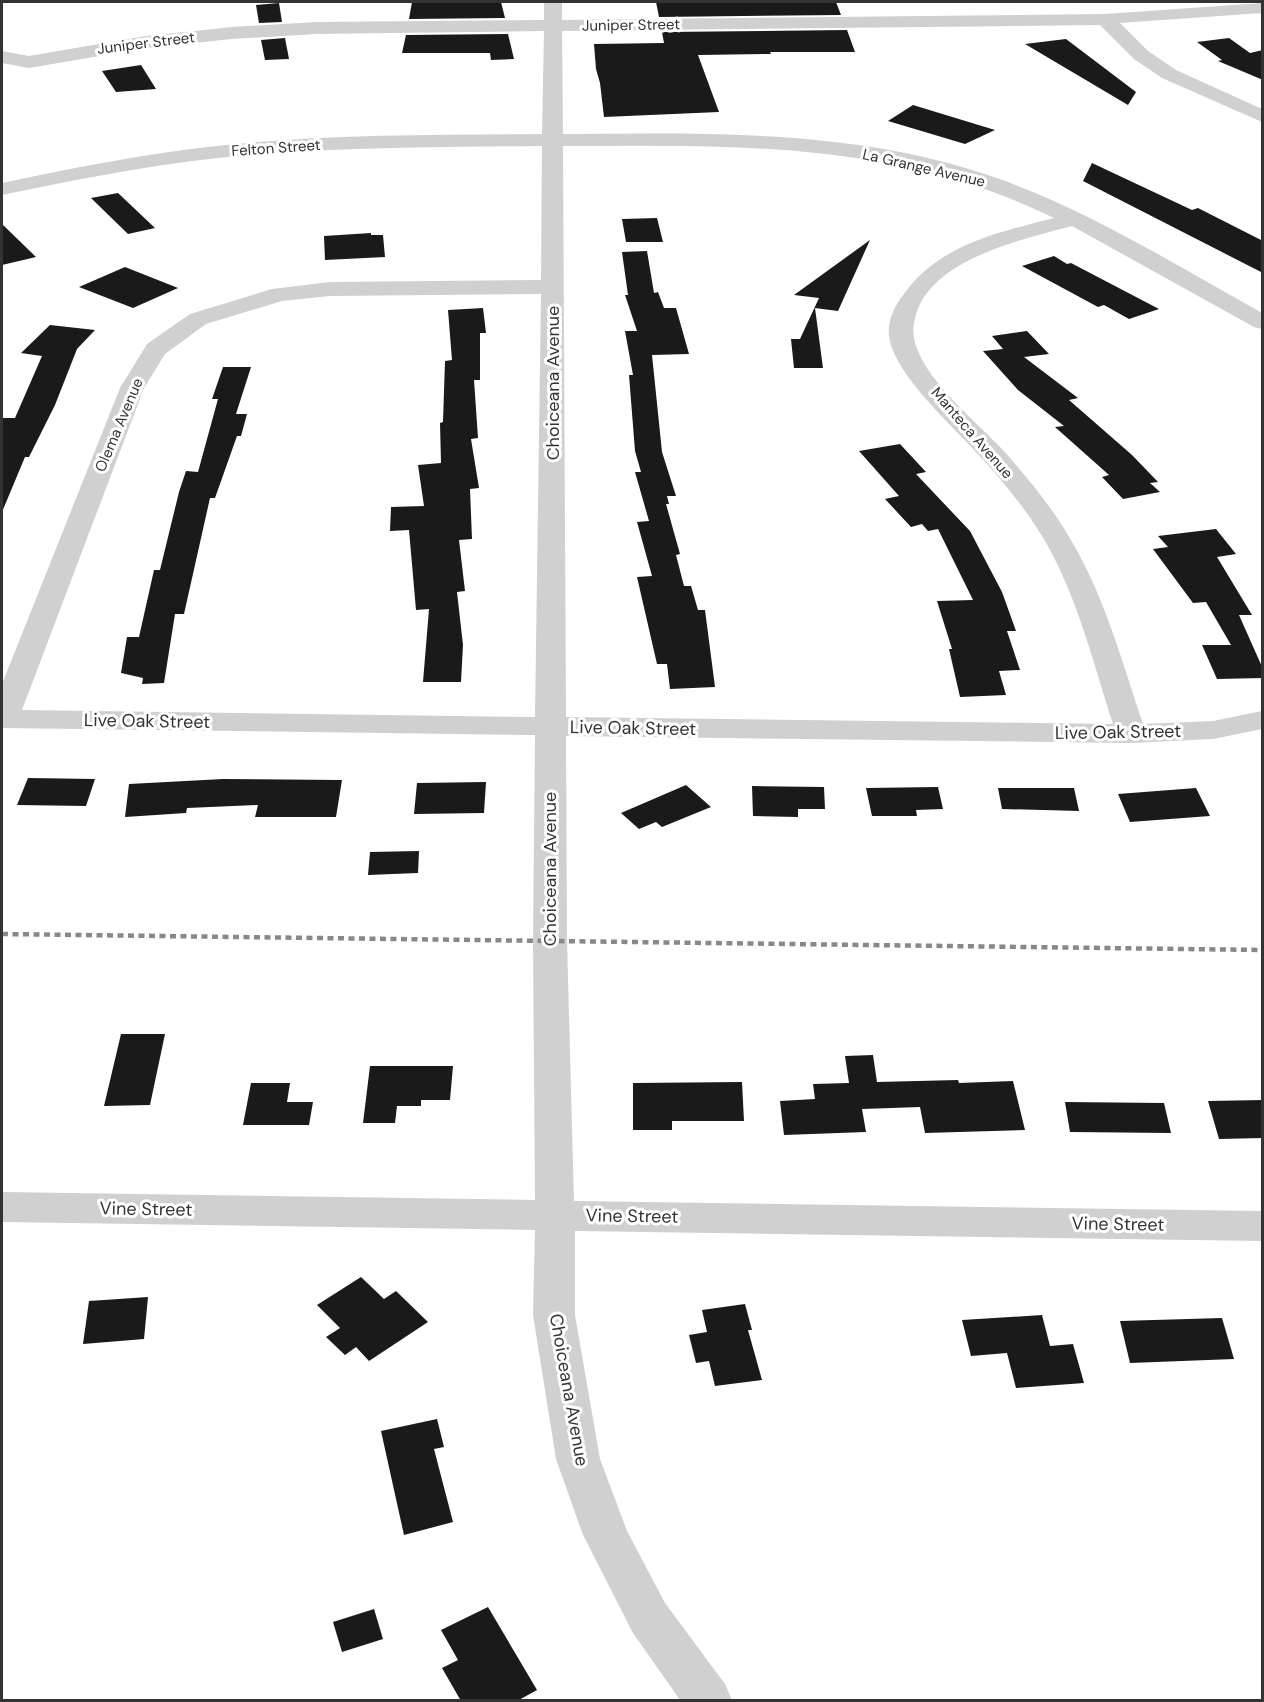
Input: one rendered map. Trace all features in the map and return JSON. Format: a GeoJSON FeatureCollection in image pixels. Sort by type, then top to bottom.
{"type":"FeatureCollection","features":[{"type":"Feature","properties":{"kind":"street","name":"Juniper Street"},"geometry":{"type":"LineString","coordinates":[[2,57],[29,62],[146,42],[232,33],[395,26],[552,14],[1105,19],[1263,8]]}},
{"type":"Feature","properties":{"kind":"street","name":"Choiceana Avenue"},"geometry":{"type":"LineString","coordinates":[[552,14],[550,940],[555,1215],[554,1315],[578,1459],[606,1535],[649,1618],[708,1701]]}},
{"type":"Feature","properties":{"kind":"street"},"geometry":{"type":"LineString","coordinates":[[1105,19],[1140,55],[1169,74],[1263,116]]}},
{"type":"Feature","properties":{"kind":"street","name":"La Grange Avenue"},"geometry":{"type":"LineString","coordinates":[[553,140],[742,139],[838,148],[914,162],[980,179],[1074,219],[1263,322]]}},
{"type":"Feature","properties":{"kind":"street","name":"Felton Street"},"geometry":{"type":"LineString","coordinates":[[2,189],[96,169],[248,148],[553,140]]}},
{"type":"Feature","properties":{"kind":"street","name":"Manteca Avenue"},"geometry":{"type":"LineString","coordinates":[[1074,219],[983,247],[956,258],[933,274],[918,289],[908,304],[902,335],[911,361],[933,389],[1001,464],[1047,523],[1080,581],[1131,734]]}},
{"type":"Feature","properties":{"kind":"street","name":"Olema Avenue"},"geometry":{"type":"LineString","coordinates":[[2,719],[132,388],[156,348],[198,319],[280,294],[330,289],[553,287]]}},
{"type":"Feature","properties":{"kind":"street","name":"Live Oak Street"},"geometry":{"type":"LineString","coordinates":[[2,719],[1131,734],[1213,730],[1263,720]]}},
{"type":"Feature","properties":{"kind":"street","name":"Vine Street"},"geometry":{"type":"LineString","coordinates":[[2,1207],[1263,1226]]}},
{"type":"Feature","properties":{"kind":"building"},"geometry":{"type":"Polygon","coordinates":[[[412,2],[501,2],[505,18],[409,19],[412,2]]]}},
{"type":"Feature","properties":{"kind":"building"},"geometry":{"type":"Polygon","coordinates":[[[656,2],[836,2],[841,15],[659,17],[656,2]]]}},
{"type":"Feature","properties":{"kind":"building"},"geometry":{"type":"Polygon","coordinates":[[[279,3],[282,22],[259,23],[256,5],[279,3]]]}},
{"type":"Feature","properties":{"kind":"building"},"geometry":{"type":"Polygon","coordinates":[[[847,30],[855,52],[698,55],[719,112],[604,117],[594,44],[664,43],[662,32],[847,30]]]}},
{"type":"Feature","properties":{"kind":"building"},"geometry":{"type":"Polygon","coordinates":[[[508,34],[514,59],[491,60],[490,53],[402,53],[406,35],[508,34]]]}},
{"type":"Feature","properties":{"kind":"building"},"geometry":{"type":"Polygon","coordinates":[[[285,38],[289,59],[265,60],[261,40],[285,38]]]}},
{"type":"Feature","properties":{"kind":"building"},"geometry":{"type":"Polygon","coordinates":[[[1229,38],[1250,53],[1263,50],[1263,80],[1218,61],[1222,60],[1197,42],[1229,38]]]}},
{"type":"Feature","properties":{"kind":"building"},"geometry":{"type":"Polygon","coordinates":[[[1066,39],[1136,92],[1128,105],[1025,44],[1066,39]]]}},
{"type":"Feature","properties":{"kind":"building"},"geometry":{"type":"Polygon","coordinates":[[[141,65],[156,89],[116,92],[102,71],[141,65]]]}},
{"type":"Feature","properties":{"kind":"building"},"geometry":{"type":"Polygon","coordinates":[[[913,105],[995,130],[965,144],[888,121],[913,105]]]}},
{"type":"Feature","properties":{"kind":"building"},"geometry":{"type":"Polygon","coordinates":[[[1092,163],[1192,210],[1198,208],[1263,241],[1263,273],[1083,181],[1092,163]]]}},
{"type":"Feature","properties":{"kind":"building"},"geometry":{"type":"Polygon","coordinates":[[[118,193],[155,228],[128,234],[91,198],[118,193]]]}},
{"type":"Feature","properties":{"kind":"building"},"geometry":{"type":"Polygon","coordinates":[[[657,218],[663,242],[626,242],[622,219],[657,218]]]}},
{"type":"Feature","properties":{"kind":"building"},"geometry":{"type":"Polygon","coordinates":[[[2,224],[36,257],[2,265],[2,224]]]}},
{"type":"Feature","properties":{"kind":"building"},"geometry":{"type":"Polygon","coordinates":[[[371,233],[371,235],[383,235],[385,257],[325,260],[324,236],[371,233]]]}},
{"type":"Feature","properties":{"kind":"building"},"geometry":{"type":"Polygon","coordinates":[[[870,240],[838,311],[815,308],[823,368],[794,368],[791,339],[800,339],[819,298],[794,295],[870,240]]]}},
{"type":"Feature","properties":{"kind":"building"},"geometry":{"type":"Polygon","coordinates":[[[647,251],[654,293],[658,292],[664,308],[676,308],[689,354],[652,355],[662,452],[676,496],[667,496],[669,504],[666,504],[680,554],[676,555],[684,586],[691,586],[698,610],[705,610],[715,687],[670,689],[667,664],[657,664],[637,577],[652,576],[637,522],[649,521],[635,472],[641,472],[635,451],[629,375],[633,375],[625,331],[637,331],[625,295],[628,295],[622,252],[647,251]]]}},
{"type":"Feature","properties":{"kind":"building"},"geometry":{"type":"Polygon","coordinates":[[[1054,256],[1159,309],[1129,319],[1104,305],[1098,307],[1022,266],[1054,256]]]}},
{"type":"Feature","properties":{"kind":"building"},"geometry":{"type":"Polygon","coordinates":[[[125,267],[178,288],[133,308],[79,287],[125,267]]]}},
{"type":"Feature","properties":{"kind":"building"},"geometry":{"type":"Polygon","coordinates":[[[483,308],[486,333],[480,333],[480,380],[474,380],[478,438],[471,439],[479,488],[470,489],[472,539],[459,540],[465,591],[457,592],[463,645],[461,682],[423,682],[429,609],[416,610],[409,530],[390,531],[391,507],[424,506],[418,465],[441,463],[440,423],[443,422],[445,361],[452,360],[448,310],[483,308]]]}},
{"type":"Feature","properties":{"kind":"building"},"geometry":{"type":"Polygon","coordinates":[[[50,325],[95,330],[77,349],[55,405],[29,457],[25,457],[2,512],[2,418],[15,418],[42,356],[21,353],[50,325]]]}},
{"type":"Feature","properties":{"kind":"building"},"geometry":{"type":"Polygon","coordinates":[[[1027,331],[1049,354],[1024,357],[1078,398],[1069,400],[1132,455],[1158,482],[1150,483],[1160,492],[1123,499],[1102,477],[1109,475],[1055,427],[1064,426],[1018,390],[983,351],[1003,349],[992,336],[1027,331]]]}},
{"type":"Feature","properties":{"kind":"building"},"geometry":{"type":"Polygon","coordinates":[[[223,367],[251,367],[236,414],[247,414],[241,436],[237,436],[215,498],[210,498],[184,614],[175,614],[164,683],[142,684],[143,678],[121,673],[127,637],[139,637],[154,570],[160,570],[186,471],[198,472],[218,399],[212,399],[223,367]]]}},
{"type":"Feature","properties":{"kind":"building"},"geometry":{"type":"Polygon","coordinates":[[[900,444],[926,472],[916,474],[970,531],[1002,592],[1016,631],[1007,631],[1020,670],[999,671],[1006,695],[960,697],[949,649],[952,649],[937,601],[973,600],[938,529],[928,531],[922,524],[911,527],[885,499],[899,496],[859,451],[900,444]]]}},
{"type":"Feature","properties":{"kind":"building"},"geometry":{"type":"Polygon","coordinates":[[[1216,529],[1236,554],[1217,557],[1252,615],[1239,615],[1263,669],[1263,678],[1217,679],[1202,645],[1231,645],[1206,602],[1193,603],[1153,549],[1168,547],[1158,536],[1216,529]]]}},
{"type":"Feature","properties":{"kind":"building"},"geometry":{"type":"Polygon","coordinates":[[[28,778],[95,779],[86,806],[17,805],[28,778]]]}},
{"type":"Feature","properties":{"kind":"building"},"geometry":{"type":"Polygon","coordinates":[[[223,779],[342,780],[336,817],[255,817],[258,805],[187,808],[186,813],[125,817],[129,784],[223,779]]]}},
{"type":"Feature","properties":{"kind":"building"},"geometry":{"type":"Polygon","coordinates":[[[486,782],[484,813],[414,814],[417,783],[486,782]]]}},
{"type":"Feature","properties":{"kind":"building"},"geometry":{"type":"Polygon","coordinates":[[[686,785],[711,807],[662,827],[656,822],[639,829],[621,813],[686,785]]]}},
{"type":"Feature","properties":{"kind":"building"},"geometry":{"type":"Polygon","coordinates":[[[752,786],[824,787],[825,809],[798,809],[798,817],[753,816],[752,786]]]}},
{"type":"Feature","properties":{"kind":"building"},"geometry":{"type":"Polygon","coordinates":[[[938,787],[943,809],[916,810],[917,816],[872,816],[866,788],[938,787]]]}},
{"type":"Feature","properties":{"kind":"building"},"geometry":{"type":"Polygon","coordinates":[[[998,788],[1074,788],[1079,811],[1002,809],[998,788]]]}},
{"type":"Feature","properties":{"kind":"building"},"geometry":{"type":"Polygon","coordinates":[[[1196,788],[1210,816],[1130,822],[1118,794],[1196,788]]]}},
{"type":"Feature","properties":{"kind":"building"},"geometry":{"type":"Polygon","coordinates":[[[419,851],[418,873],[368,875],[370,852],[419,851]]]}},
{"type":"Feature","properties":{"kind":"building"},"geometry":{"type":"Polygon","coordinates":[[[121,1034],[165,1034],[150,1105],[104,1106],[121,1034]]]}},
{"type":"Feature","properties":{"kind":"building"},"geometry":{"type":"Polygon","coordinates":[[[873,1055],[877,1082],[1013,1081],[1025,1130],[925,1133],[920,1107],[862,1109],[866,1132],[784,1135],[780,1101],[815,1099],[813,1084],[849,1083],[845,1056],[873,1055]]]}},
{"type":"Feature","properties":{"kind":"building"},"geometry":{"type":"Polygon","coordinates":[[[370,1066],[453,1066],[450,1100],[421,1100],[421,1106],[397,1106],[395,1123],[363,1123],[370,1066]]]}},
{"type":"Feature","properties":{"kind":"building"},"geometry":{"type":"Polygon","coordinates":[[[742,1082],[744,1121],[672,1121],[672,1130],[633,1130],[633,1083],[742,1082]]]}},
{"type":"Feature","properties":{"kind":"building"},"geometry":{"type":"Polygon","coordinates":[[[251,1083],[290,1083],[287,1102],[313,1102],[309,1125],[243,1125],[251,1083]]]}},
{"type":"Feature","properties":{"kind":"building"},"geometry":{"type":"Polygon","coordinates":[[[1263,1100],[1263,1138],[1219,1139],[1208,1101],[1263,1100]]]}},
{"type":"Feature","properties":{"kind":"building"},"geometry":{"type":"Polygon","coordinates":[[[1065,1102],[1164,1103],[1171,1133],[1070,1132],[1065,1102]]]}},
{"type":"Feature","properties":{"kind":"building"},"geometry":{"type":"Polygon","coordinates":[[[361,1277],[384,1299],[396,1291],[428,1322],[369,1361],[356,1347],[345,1355],[326,1337],[340,1328],[317,1305],[361,1277]]]}},
{"type":"Feature","properties":{"kind":"building"},"geometry":{"type":"Polygon","coordinates":[[[148,1297],[144,1339],[83,1344],[89,1301],[148,1297]]]}},
{"type":"Feature","properties":{"kind":"building"},"geometry":{"type":"Polygon","coordinates":[[[745,1304],[752,1330],[748,1330],[762,1380],[715,1386],[709,1361],[696,1363],[689,1335],[707,1332],[702,1310],[745,1304]]]}},
{"type":"Feature","properties":{"kind":"building"},"geometry":{"type":"Polygon","coordinates":[[[1042,1315],[1050,1346],[1073,1344],[1084,1383],[1016,1388],[1007,1353],[971,1356],[962,1320],[1042,1315]]]}},
{"type":"Feature","properties":{"kind":"building"},"geometry":{"type":"Polygon","coordinates":[[[1222,1318],[1234,1359],[1130,1363],[1120,1321],[1222,1318]]]}},
{"type":"Feature","properties":{"kind":"building"},"geometry":{"type":"Polygon","coordinates":[[[437,1419],[444,1447],[434,1449],[453,1522],[404,1535],[381,1431],[437,1419]]]}},
{"type":"Feature","properties":{"kind":"building"},"geometry":{"type":"Polygon","coordinates":[[[488,1607],[537,1690],[517,1701],[461,1701],[442,1668],[458,1660],[441,1630],[488,1607]]]}},
{"type":"Feature","properties":{"kind":"building"},"geometry":{"type":"Polygon","coordinates":[[[374,1609],[383,1639],[342,1652],[333,1622],[374,1609]]]}},
{"type":"Feature","properties":{"kind":"railway"},"geometry":{"type":"LineString","coordinates":[[2,934],[1262,950]]}}]}
